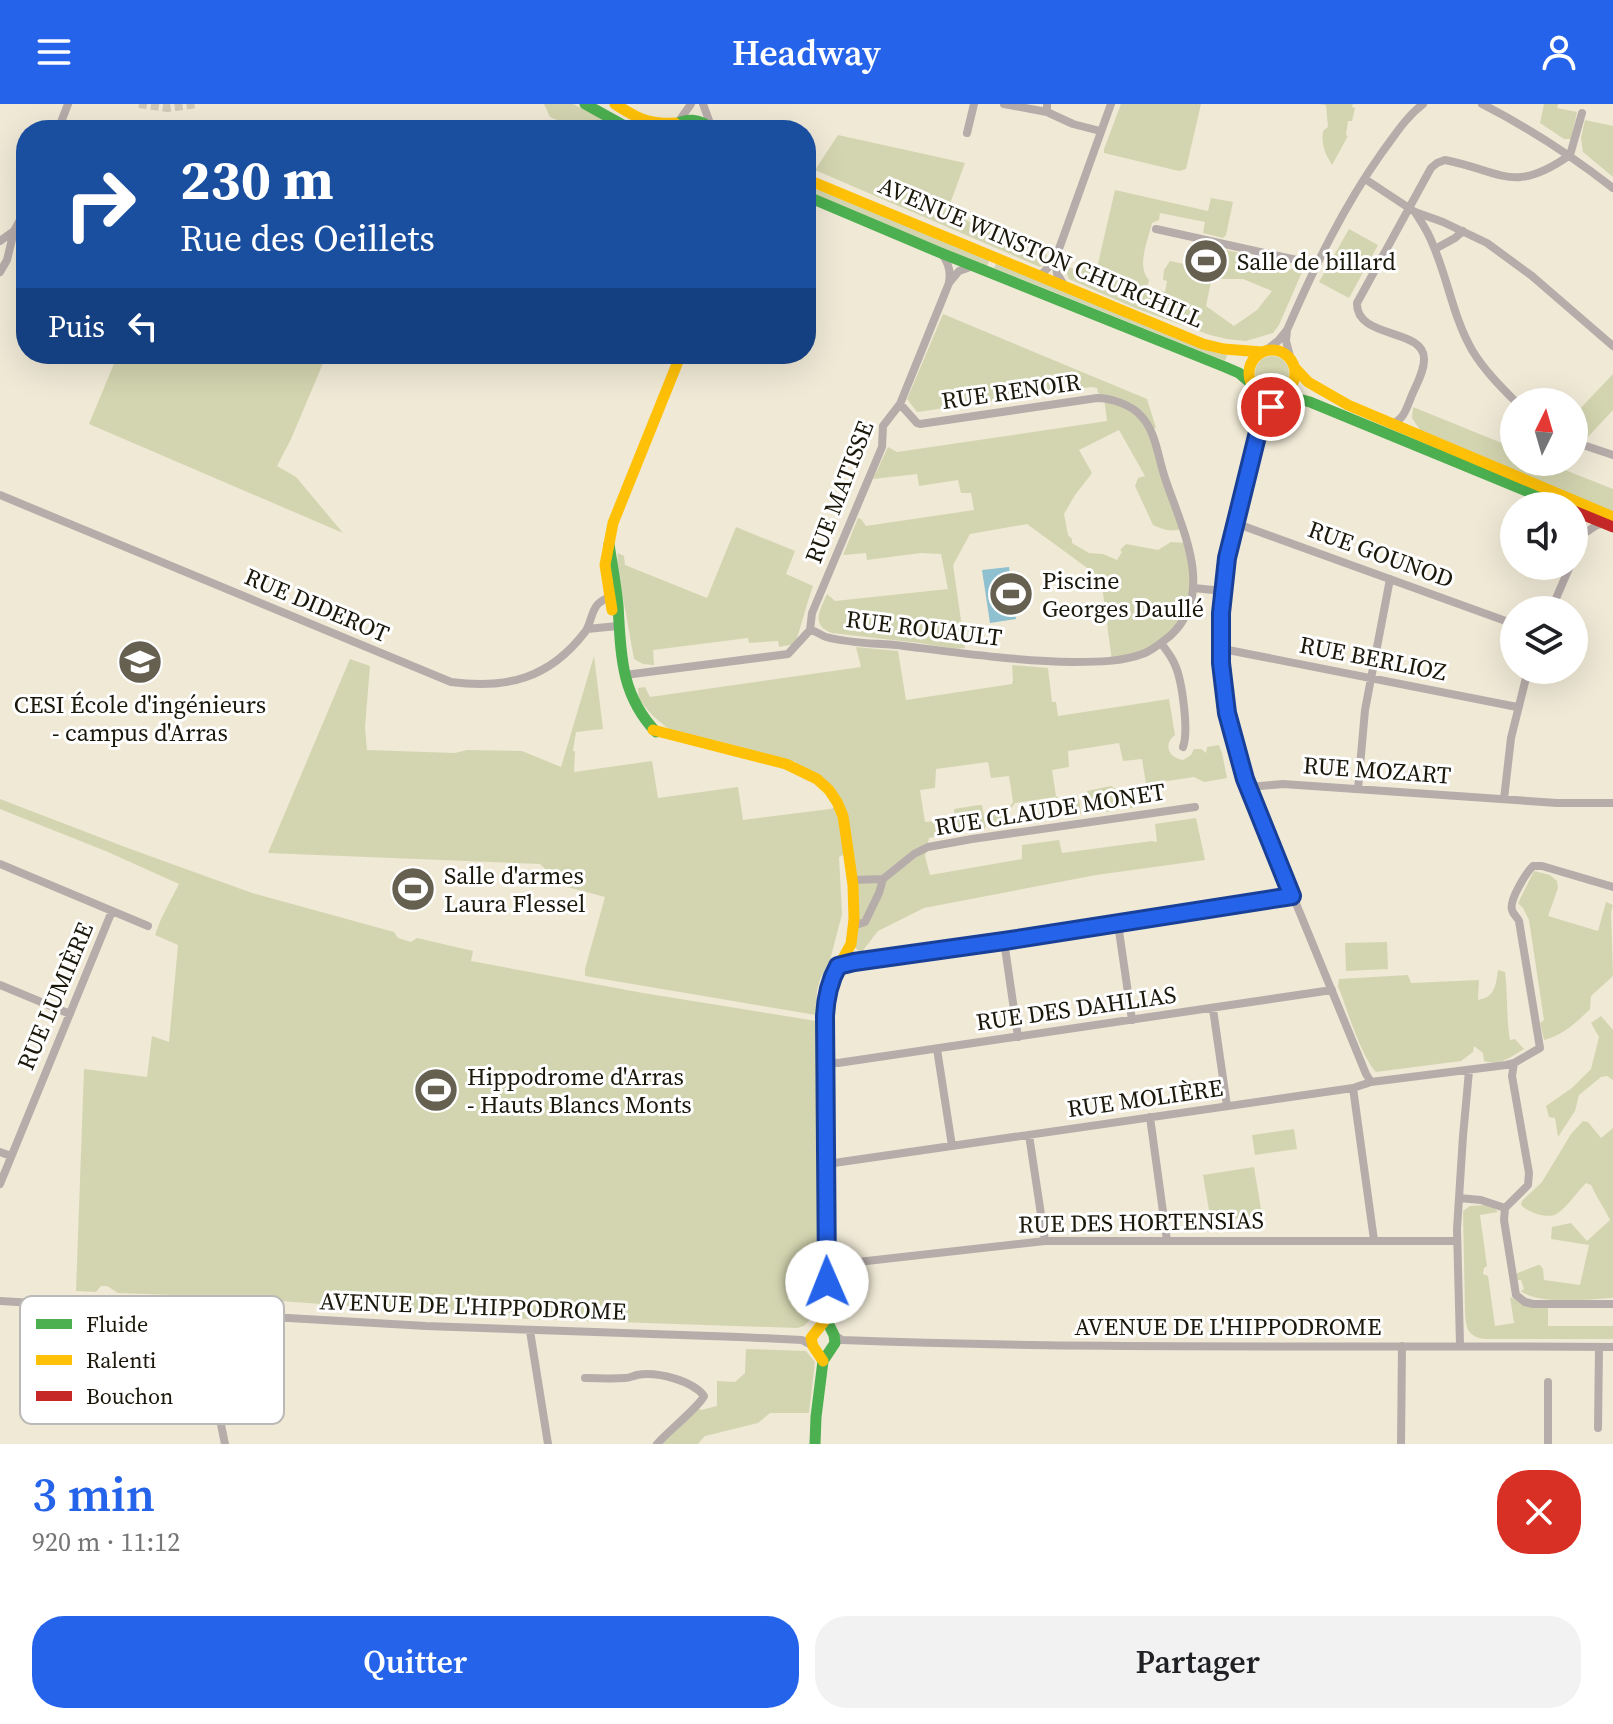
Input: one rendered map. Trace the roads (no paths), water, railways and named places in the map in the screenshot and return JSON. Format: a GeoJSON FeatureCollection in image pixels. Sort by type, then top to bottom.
{"type":"FeatureCollection","features":[{"type":"Feature","properties":{"kind":"main road"},"geometry":{"type":"LineString","coordinates":[[585,104],[614,120]]}},
{"type":"Feature","properties":{"kind":"main road"},"geometry":{"type":"LineString","coordinates":[[615,104],[641,120]]}},
{"type":"Feature","properties":{"kind":"main road","name":"AVENUE WINSTON CHURCHILL"},"geometry":{"type":"LineString","coordinates":[[816,183],[1203,344],[1263,352]]}},
{"type":"Feature","properties":{"kind":"main road","name":"AVENUE WINSTON CHURCHILL"},"geometry":{"type":"LineString","coordinates":[[816,200],[1225,367],[1239,373],[1253,386]]}},
{"type":"Feature","properties":{"kind":"main road"},"geometry":{"type":"LineString","coordinates":[[1529,492],[1310,402],[1280,394],[1264,394],[1253,386],[1250,367],[1255,357],[1263,352],[1281,351],[1304,379],[1337,400],[1610,522]]}},
{"type":"Feature","properties":{"kind":"main road"},"geometry":{"type":"LineString","coordinates":[[673,364],[625,489],[609,544],[613,601],[632,703],[653,730],[786,764],[817,779],[829,790],[843,816],[852,880],[851,944],[831,980],[825,1006],[827,1263],[815,1444]]}},
{"type":"Feature","properties":{"kind":"main road"},"geometry":{"type":"LineString","coordinates":[[1280,394],[1292,384],[1295,376],[1293,364]]}},
{"type":"Feature","properties":{"kind":"main road"},"geometry":{"type":"LineString","coordinates":[[1588,515],[1610,522]]}},
{"type":"Feature","properties":{"kind":"street"},"geometry":{"type":"LineString","coordinates":[[678,120],[691,104]]}},
{"type":"Feature","properties":{"kind":"street"},"geometry":{"type":"LineString","coordinates":[[967,133],[974,104]]}},
{"type":"Feature","properties":{"kind":"street"},"geometry":{"type":"LineString","coordinates":[[1004,104],[1047,108],[1073,124],[1100,131]]}},
{"type":"Feature","properties":{"kind":"street"},"geometry":{"type":"LineString","coordinates":[[1041,275],[1055,260],[1111,104]]}},
{"type":"Feature","properties":{"kind":"street"},"geometry":{"type":"LineString","coordinates":[[1263,352],[1287,330],[1327,241],[1414,104]]}},
{"type":"Feature","properties":{"kind":"street"},"geometry":{"type":"LineString","coordinates":[[1409,116],[1423,104]]}},
{"type":"Feature","properties":{"kind":"street"},"geometry":{"type":"LineString","coordinates":[[1482,104],[1543,137],[1613,188]]}},
{"type":"Feature","properties":{"kind":"street"},"geometry":{"type":"LineString","coordinates":[[1392,424],[1398,422],[1407,410],[1424,364],[1423,351],[1414,343],[1361,320],[1356,311],[1357,303],[1412,211],[1431,168],[1445,160],[1508,178],[1531,176],[1570,155],[1582,113]]}},
{"type":"Feature","properties":{"kind":"street"},"geometry":{"type":"LineString","coordinates":[[1365,179],[1412,211],[1487,243],[1532,276],[1613,346]]}},
{"type":"Feature","properties":{"kind":"street"},"geometry":{"type":"LineString","coordinates":[[1412,211],[1427,230],[1458,321],[1471,349],[1502,388]]}},
{"type":"Feature","properties":{"kind":"street"},"geometry":{"type":"LineString","coordinates":[[3,267],[16,227]]}},
{"type":"Feature","properties":{"kind":"street"},"geometry":{"type":"LineString","coordinates":[[1156,229],[1315,266]]}},
{"type":"Feature","properties":{"kind":"street"},"geometry":{"type":"LineString","coordinates":[[3,267],[6,251],[0,244],[14,231]]}},
{"type":"Feature","properties":{"kind":"street"},"geometry":{"type":"LineString","coordinates":[[1435,249],[1463,231]]}},
{"type":"Feature","properties":{"kind":"street"},"geometry":{"type":"LineString","coordinates":[[941,253],[950,272],[949,283]]}},
{"type":"Feature","properties":{"kind":"street"},"geometry":{"type":"LineString","coordinates":[[1055,260],[1057,274],[1064,285]]}},
{"type":"Feature","properties":{"kind":"street"},"geometry":{"type":"LineString","coordinates":[[949,283],[959,271],[973,266]]}},
{"type":"Feature","properties":{"kind":"street","name":"RUE MATISSE"},"geometry":{"type":"LineString","coordinates":[[810,630],[812,613],[882,447],[883,426],[900,404],[949,283]]}},
{"type":"Feature","properties":{"kind":"street"},"geometry":{"type":"LineString","coordinates":[[1287,330],[1286,341],[1293,364]]}},
{"type":"Feature","properties":{"kind":"street"},"geometry":{"type":"LineString","coordinates":[[1253,386],[1260,424]]}},
{"type":"Feature","properties":{"kind":"street"},"geometry":{"type":"LineString","coordinates":[[1280,394],[1260,424],[1227,558],[1220,650],[1227,713],[1248,787],[1371,1082]]}},
{"type":"Feature","properties":{"kind":"street","name":"RUE RENOIR"},"geometry":{"type":"LineString","coordinates":[[900,404],[920,424],[1097,398],[1119,403],[1141,415],[1150,429],[1188,543],[1194,588]]}},
{"type":"Feature","properties":{"kind":"street"},"geometry":{"type":"LineString","coordinates":[[1407,410],[1417,435]]}},
{"type":"Feature","properties":{"kind":"street"},"geometry":{"type":"LineString","coordinates":[[1588,447],[1613,455]]}},
{"type":"Feature","properties":{"kind":"street","name":"RUE DIDEROT"},"geometry":{"type":"LineString","coordinates":[[0,495],[451,682],[496,685],[536,675],[553,665],[587,629],[598,604],[613,601]]}},
{"type":"Feature","properties":{"kind":"street"},"geometry":{"type":"LineString","coordinates":[[1588,531],[1610,522]]}},
{"type":"Feature","properties":{"kind":"street","name":"RUE GOUNOD"},"geometry":{"type":"LineString","coordinates":[[1235,523],[1500,619]]}},
{"type":"Feature","properties":{"kind":"street"},"geometry":{"type":"LineString","coordinates":[[1358,789],[1362,727],[1390,579]]}},
{"type":"Feature","properties":{"kind":"street"},"geometry":{"type":"LineString","coordinates":[[1194,588],[1223,591]]}},
{"type":"Feature","properties":{"kind":"street","name":"RUE ROUAULT"},"geometry":{"type":"LineString","coordinates":[[625,675],[788,654],[810,630],[824,636],[855,641],[1047,661],[1120,660],[1145,653],[1161,643],[1180,624],[1194,588]]}},
{"type":"Feature","properties":{"kind":"street"},"geometry":{"type":"LineString","coordinates":[[587,629],[618,626]]}},
{"type":"Feature","properties":{"kind":"street"},"geometry":{"type":"LineString","coordinates":[[1161,643],[1176,667],[1186,724],[1183,747]]}},
{"type":"Feature","properties":{"kind":"street","name":"RUE BERLIOZ"},"geometry":{"type":"LineString","coordinates":[[1220,650],[1517,707]]}},
{"type":"Feature","properties":{"kind":"street"},"geometry":{"type":"LineString","coordinates":[[1504,799],[1517,707],[1524,684]]}},
{"type":"Feature","properties":{"kind":"street","name":"RUE MOZART"},"geometry":{"type":"LineString","coordinates":[[1248,787],[1283,784],[1567,803],[1613,803]]}},
{"type":"Feature","properties":{"kind":"street","name":"RUE CLAUDE MONET"},"geometry":{"type":"LineString","coordinates":[[853,926],[865,922],[883,879],[914,854],[928,847],[1195,807]]}},
{"type":"Feature","properties":{"kind":"street"},"geometry":{"type":"LineString","coordinates":[[0,864],[148,926]]}},
{"type":"Feature","properties":{"kind":"street"},"geometry":{"type":"LineString","coordinates":[[1613,887],[1533,866],[1512,901],[1512,910],[1519,921],[1540,1048],[1514,1063],[1512,1076],[1529,1173],[1528,1185],[1505,1208],[1504,1220],[1518,1298],[1533,1304],[1613,1304]]}},
{"type":"Feature","properties":{"kind":"street"},"geometry":{"type":"LineString","coordinates":[[852,880],[883,879]]}},
{"type":"Feature","properties":{"kind":"street"},"geometry":{"type":"LineString","coordinates":[[838,966],[1292,896]]}},
{"type":"Feature","properties":{"kind":"street","name":"RUE LUMIÈRE"},"geometry":{"type":"LineString","coordinates":[[0,1184],[112,911]]}},
{"type":"Feature","properties":{"kind":"street"},"geometry":{"type":"LineString","coordinates":[[1118,924],[1132,1020]]}},
{"type":"Feature","properties":{"kind":"street"},"geometry":{"type":"LineString","coordinates":[[1004,941],[1018,1037]]}},
{"type":"Feature","properties":{"kind":"street"},"geometry":{"type":"LineString","coordinates":[[0,985],[70,1014]]}},
{"type":"Feature","properties":{"kind":"street","name":"RUE DES DAHLIAS"},"geometry":{"type":"LineString","coordinates":[[826,1062],[937,1049],[1332,990]]}},
{"type":"Feature","properties":{"kind":"street"},"geometry":{"type":"LineString","coordinates":[[1213,1009],[1227,1106]]}},
{"type":"Feature","properties":{"kind":"street"},"geometry":{"type":"LineString","coordinates":[[937,1049],[952,1146]]}},
{"type":"Feature","properties":{"kind":"street","name":"RUE MOLIÈRE"},"geometry":{"type":"LineString","coordinates":[[827,1164],[1514,1063]]}},
{"type":"Feature","properties":{"kind":"street"},"geometry":{"type":"LineString","coordinates":[[1460,1345],[1457,1241],[1469,1071]]}},
{"type":"Feature","properties":{"kind":"street"},"geometry":{"type":"LineString","coordinates":[[1353,1088],[1374,1240]]}},
{"type":"Feature","properties":{"kind":"street"},"geometry":{"type":"LineString","coordinates":[[1150,1117],[1167,1241]]}},
{"type":"Feature","properties":{"kind":"street"},"geometry":{"type":"LineString","coordinates":[[1029,1135],[1045,1241]]}},
{"type":"Feature","properties":{"kind":"street"},"geometry":{"type":"LineString","coordinates":[[0,1152],[11,1156]]}},
{"type":"Feature","properties":{"kind":"street"},"geometry":{"type":"LineString","coordinates":[[1459,1198],[1481,1200],[1505,1208]]}},
{"type":"Feature","properties":{"kind":"street","name":"RUE DES HORTENSIAS"},"geometry":{"type":"LineString","coordinates":[[827,1263],[1045,1241],[1457,1241]]}},
{"type":"Feature","properties":{"kind":"street","name":"AVENUE DE L'HIPPODROME"},"geometry":{"type":"LineString","coordinates":[[0,1301],[20,1302]]}},
{"type":"Feature","properties":{"kind":"street","name":"AVENUE DE L'HIPPODROME"},"geometry":{"type":"LineString","coordinates":[[284,1318],[530,1331],[1118,1347],[1613,1347]]}},
{"type":"Feature","properties":{"kind":"street"},"geometry":{"type":"LineString","coordinates":[[530,1331],[548,1444]]}},
{"type":"Feature","properties":{"kind":"street"},"geometry":{"type":"LineString","coordinates":[[1401,1444],[1402,1346]]}},
{"type":"Feature","properties":{"kind":"street"},"geometry":{"type":"LineString","coordinates":[[1598,1428],[1599,1347]]}},
{"type":"Feature","properties":{"kind":"street"},"geometry":{"type":"LineString","coordinates":[[585,1378],[651,1375],[673,1378],[697,1387],[704,1396],[702,1401],[657,1444]]}},
{"type":"Feature","properties":{"kind":"street"},"geometry":{"type":"LineString","coordinates":[[1548,1382],[1548,1444]]}},
{"type":"Feature","properties":{"kind":"street"},"geometry":{"type":"LineString","coordinates":[[221,1424],[225,1444]]}},
{"type":"Feature","properties":{"kind":"water"},"geometry":{"type":"Polygon","coordinates":[[[1009,567],[1016,619],[990,623],[982,570],[1009,567]]]}},
{"type":"Feature","properties":{"kind":"tunnel"},"geometry":{"type":"LineString","coordinates":[[139,104],[168,108],[197,104]]}},
{"type":"Feature","properties":{"kind":"place","name":"Salle de billard"},"geometry":{"type":"Point","coordinates":[1206,261]}},
{"type":"Feature","properties":{"kind":"place","name":"Piscine Georges Daullé"},"geometry":{"type":"Point","coordinates":[1011,594]}},
{"type":"Feature","properties":{"kind":"place","name":"CESI École d'ingénieurs - campus d'Arras"},"geometry":{"type":"Point","coordinates":[140,662]}},
{"type":"Feature","properties":{"kind":"place","name":"Salle d'armes Laura Flessel"},"geometry":{"type":"Point","coordinates":[413,889]}},
{"type":"Feature","properties":{"kind":"place","name":"Hippodrome d'Arras - Hauts Blancs Monts"},"geometry":{"type":"Point","coordinates":[436,1090]}}]}
